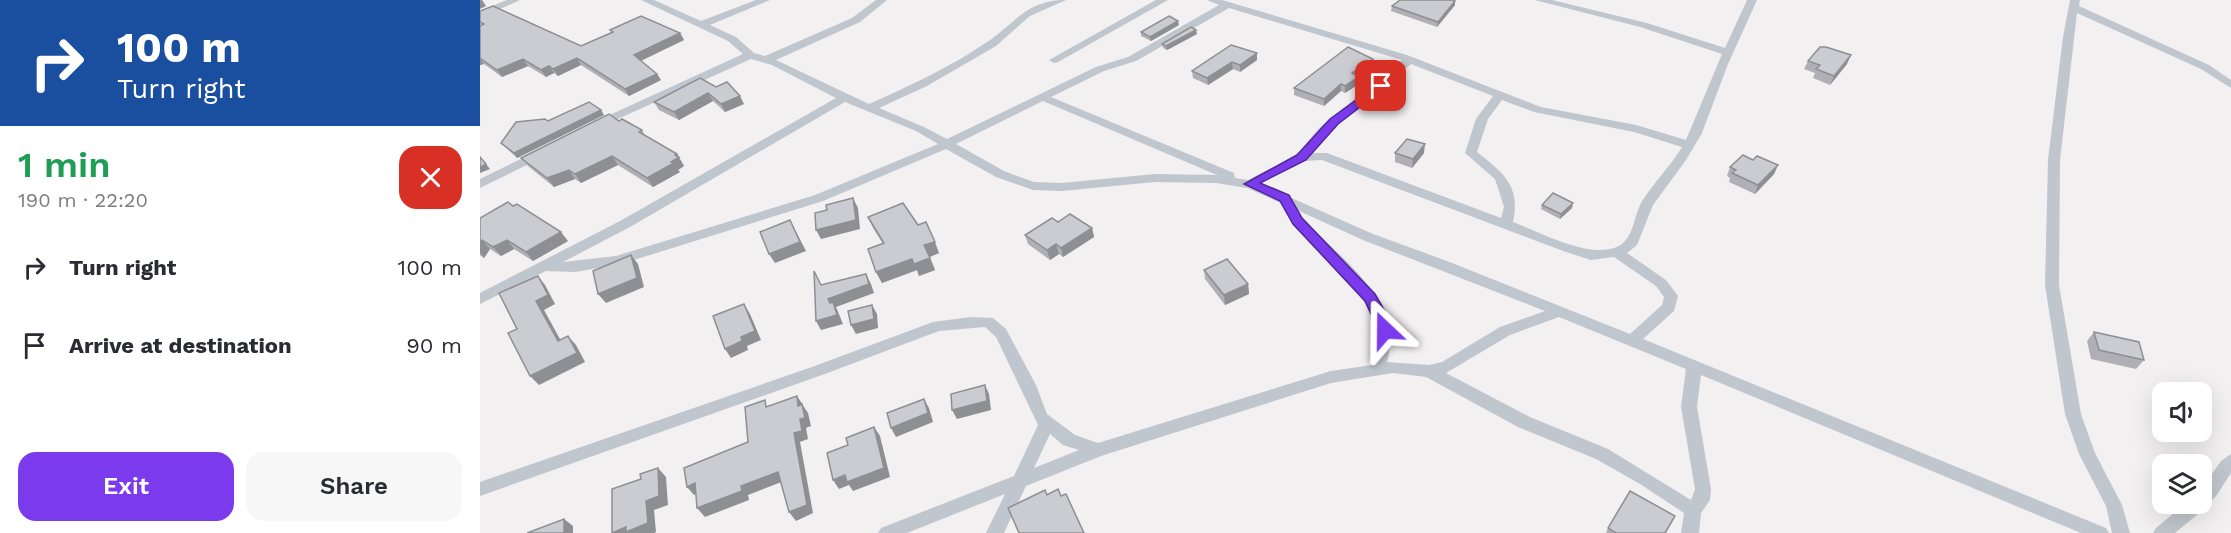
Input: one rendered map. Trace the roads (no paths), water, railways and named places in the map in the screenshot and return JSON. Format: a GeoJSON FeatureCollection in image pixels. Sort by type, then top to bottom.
{"type":"FeatureCollection","features":[{"type":"Feature","properties":{"kind":"street"},"geometry":{"type":"LineString","coordinates":[[480,15],[515,0]]}},
{"type":"Feature","properties":{"kind":"street"},"geometry":{"type":"LineString","coordinates":[[646,0],[738,42],[750,55],[766,60],[844,98],[920,129],[1000,174],[1033,186],[1062,187],[1155,178],[1245,182],[1302,157],[1315,155],[1332,158],[1545,241],[1591,255],[1607,255],[1617,252],[1632,242],[1647,204],[1689,145],[1708,107],[1752,0]]}},
{"type":"Feature","properties":{"kind":"street"},"geometry":{"type":"LineString","coordinates":[[701,25],[765,0]]}},
{"type":"Feature","properties":{"kind":"street"},"geometry":{"type":"LineString","coordinates":[[766,60],[856,20],[882,0]]}},
{"type":"Feature","properties":{"kind":"street"},"geometry":{"type":"LineString","coordinates":[[870,108],[923,84],[992,44],[1026,14],[1061,0]]}},
{"type":"Feature","properties":{"kind":"street"},"geometry":{"type":"LineString","coordinates":[[1054,60],[1163,0]]}},
{"type":"Feature","properties":{"kind":"street"},"geometry":{"type":"LineString","coordinates":[[1212,0],[1409,60],[1538,110],[1636,129],[1689,145]]}},
{"type":"Feature","properties":{"kind":"street"},"geometry":{"type":"LineString","coordinates":[[1540,0],[1557,2],[1643,24],[1729,53]]}},
{"type":"Feature","properties":{"kind":"street"},"geometry":{"type":"LineString","coordinates":[[2121,533],[2114,505],[2087,453],[2073,414],[2052,285],[2054,160],[2074,4],[2205,67],[2231,85]]}},
{"type":"Feature","properties":{"kind":"street"},"geometry":{"type":"LineString","coordinates":[[544,266],[575,267],[616,261],[819,198],[907,163],[1100,69],[1132,59],[1227,5]]}},
{"type":"Feature","properties":{"kind":"street"},"geometry":{"type":"LineString","coordinates":[[586,130],[750,55]]}},
{"type":"Feature","properties":{"kind":"street"},"geometry":{"type":"LineString","coordinates":[[1302,157],[1334,121],[1390,78],[1409,60]]}},
{"type":"Feature","properties":{"kind":"street"},"geometry":{"type":"LineString","coordinates":[[1499,96],[1482,119],[1471,153],[1501,177],[1510,207],[1506,224]]}},
{"type":"Feature","properties":{"kind":"street"},"geometry":{"type":"LineString","coordinates":[[480,299],[625,224],[844,98]]}},
{"type":"Feature","properties":{"kind":"street"},"geometry":{"type":"LineString","coordinates":[[1044,98],[1284,198],[1368,237],[1442,264],[1819,416],[2100,533]]}},
{"type":"Feature","properties":{"kind":"street"},"geometry":{"type":"LineString","coordinates":[[480,184],[547,150]]}},
{"type":"Feature","properties":{"kind":"street"},"geometry":{"type":"LineString","coordinates":[[1284,198],[1298,221],[1363,289],[1377,309],[1382,320],[1386,341],[1384,355],[1378,369]]}},
{"type":"Feature","properties":{"kind":"street"},"geometry":{"type":"LineString","coordinates":[[1617,252],[1661,283],[1671,296],[1669,307],[1631,342]]}},
{"type":"Feature","properties":{"kind":"street"},"geometry":{"type":"LineString","coordinates":[[1429,371],[1446,367],[1505,331],[1557,312]]}},
{"type":"Feature","properties":{"kind":"street"},"geometry":{"type":"LineString","coordinates":[[480,489],[817,371],[906,337],[954,324],[988,322],[998,329],[1006,340],[1041,418],[1069,440],[1098,450]]}},
{"type":"Feature","properties":{"kind":"street"},"geometry":{"type":"LineString","coordinates":[[1689,533],[1693,510],[1702,500],[1703,489],[1689,407],[1694,367]]}},
{"type":"Feature","properties":{"kind":"street"},"geometry":{"type":"LineString","coordinates":[[887,533],[910,528],[1098,450],[1302,386],[1341,375],[1378,369],[1414,368],[1429,371],[1524,422],[1602,454],[1693,510]]}},
{"type":"Feature","properties":{"kind":"street"},"geometry":{"type":"LineString","coordinates":[[995,533],[1017,482],[1047,423]]}},
{"type":"Feature","properties":{"kind":"street"},"geometry":{"type":"LineString","coordinates":[[2212,490],[2222,471],[2231,461]]}},
{"type":"Feature","properties":{"kind":"street"},"geometry":{"type":"LineString","coordinates":[[2162,533],[2186,514]]}}]}
